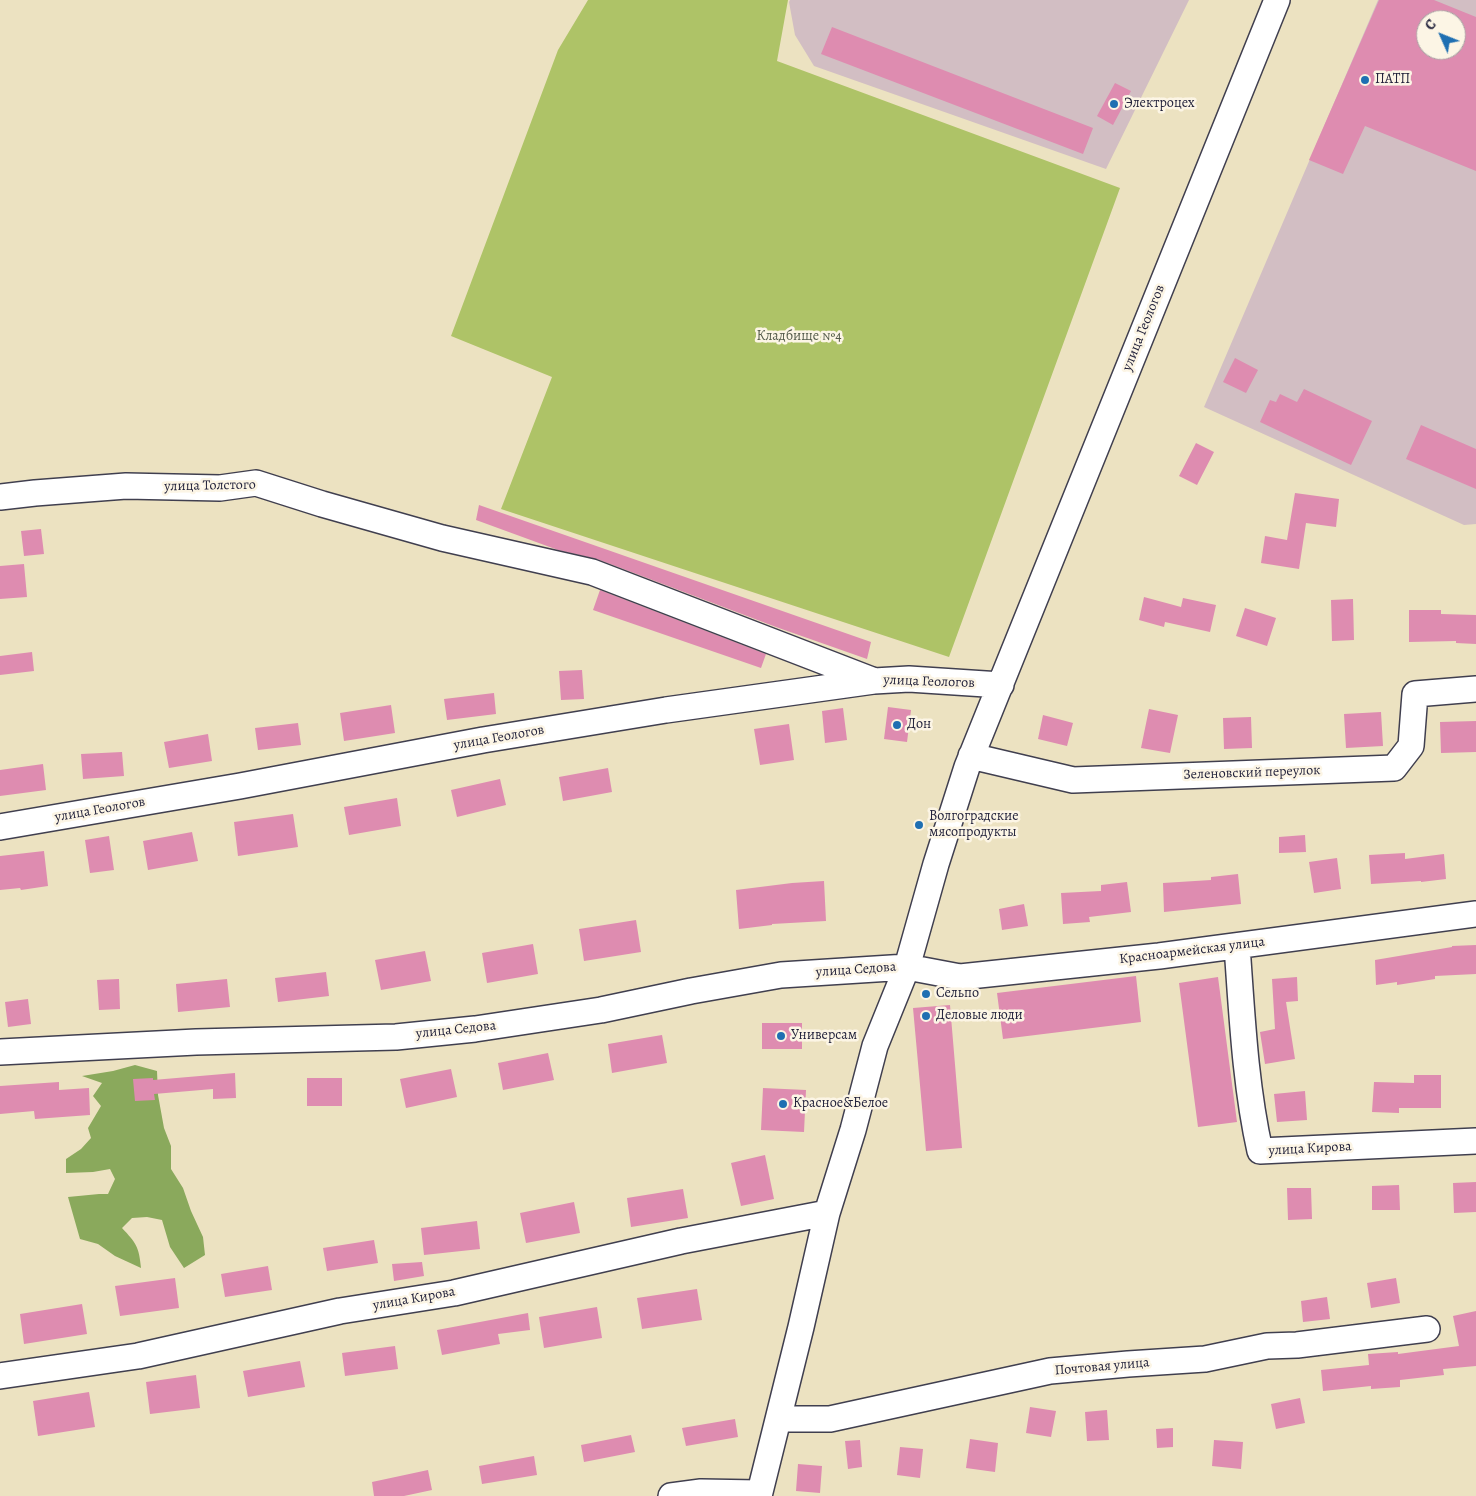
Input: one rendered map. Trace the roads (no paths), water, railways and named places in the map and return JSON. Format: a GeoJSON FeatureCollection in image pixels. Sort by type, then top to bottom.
{"type":"FeatureCollection","features":[{"type":"Feature","properties":{"kind":"street","name":"улица Геологов"},"geometry":{"type":"LineString","coordinates":[[759,1494],[779,1419],[827,1213],[853,1130],[875,1046],[907,967],[936,864],[971,756],[1277,0]]}},
{"type":"Feature","properties":{"kind":"street","name":"улица Толстого"},"geometry":{"type":"LineString","coordinates":[[0,497],[126,486],[220,488],[256,483],[442,538],[592,572],[874,680]]}},
{"type":"Feature","properties":{"kind":"street","name":"улица Геологов"},"geometry":{"type":"LineString","coordinates":[[0,827],[240,786],[483,740],[666,710],[874,680],[909,679],[1001,684]]}},
{"type":"Feature","properties":{"kind":"street","name":"Зеленовский переулок"},"geometry":{"type":"LineString","coordinates":[[971,756],[1073,780],[1394,768],[1412,746],[1415,694],[1476,689]]}},
{"type":"Feature","properties":{"kind":"street","name":"Красноармейская улица"},"geometry":{"type":"LineString","coordinates":[[907,967],[960,976],[1159,956],[1476,914]]}},
{"type":"Feature","properties":{"kind":"street","name":"улица Кирова"},"geometry":{"type":"LineString","coordinates":[[1237,946],[1244,1042],[1254,1124],[1260,1151],[1476,1141]]}},
{"type":"Feature","properties":{"kind":"street","name":"улица Седова"},"geometry":{"type":"LineString","coordinates":[[0,1052],[196,1042],[396,1037],[455,1031],[601,1010],[781,975],[907,967]]}},
{"type":"Feature","properties":{"kind":"street","name":"улица Кирова"},"geometry":{"type":"LineString","coordinates":[[0,1376],[138,1356],[340,1311],[454,1293],[681,1241],[827,1213]]}},
{"type":"Feature","properties":{"kind":"street","name":"Почтовая улица"},"geometry":{"type":"LineString","coordinates":[[779,1419],[830,1419],[1050,1371],[1205,1359],[1267,1346],[1298,1345],[1427,1329]]}},
{"type":"Feature","properties":{"kind":"street"},"geometry":{"type":"LineString","coordinates":[[671,1496],[701,1492],[759,1494]]}},
{"type":"Feature","properties":{"kind":"place","name":"ПАТП"},"geometry":{"type":"Point","coordinates":[1365,80]}},
{"type":"Feature","properties":{"kind":"place","name":"Электроцех"},"geometry":{"type":"Point","coordinates":[1114,104]}},
{"type":"Feature","properties":{"kind":"place","name":"Дон"},"geometry":{"type":"Point","coordinates":[897,725]}},
{"type":"Feature","properties":{"kind":"place","name":"Волгоградские мясопродукты"},"geometry":{"type":"Point","coordinates":[919,825]}},
{"type":"Feature","properties":{"kind":"place","name":"Сельпо"},"geometry":{"type":"Point","coordinates":[926,994]}},
{"type":"Feature","properties":{"kind":"place","name":"Деловые люди"},"geometry":{"type":"Point","coordinates":[926,1016]}},
{"type":"Feature","properties":{"kind":"place","name":"Универсам"},"geometry":{"type":"Point","coordinates":[781,1036]}},
{"type":"Feature","properties":{"kind":"place","name":"Красное&Белое"},"geometry":{"type":"Point","coordinates":[783,1104]}},
{"type":"Feature","properties":{"kind":"park label","name":"Кладбище №4"},"geometry":{"type":"Point","coordinates":[799,337]}}]}
